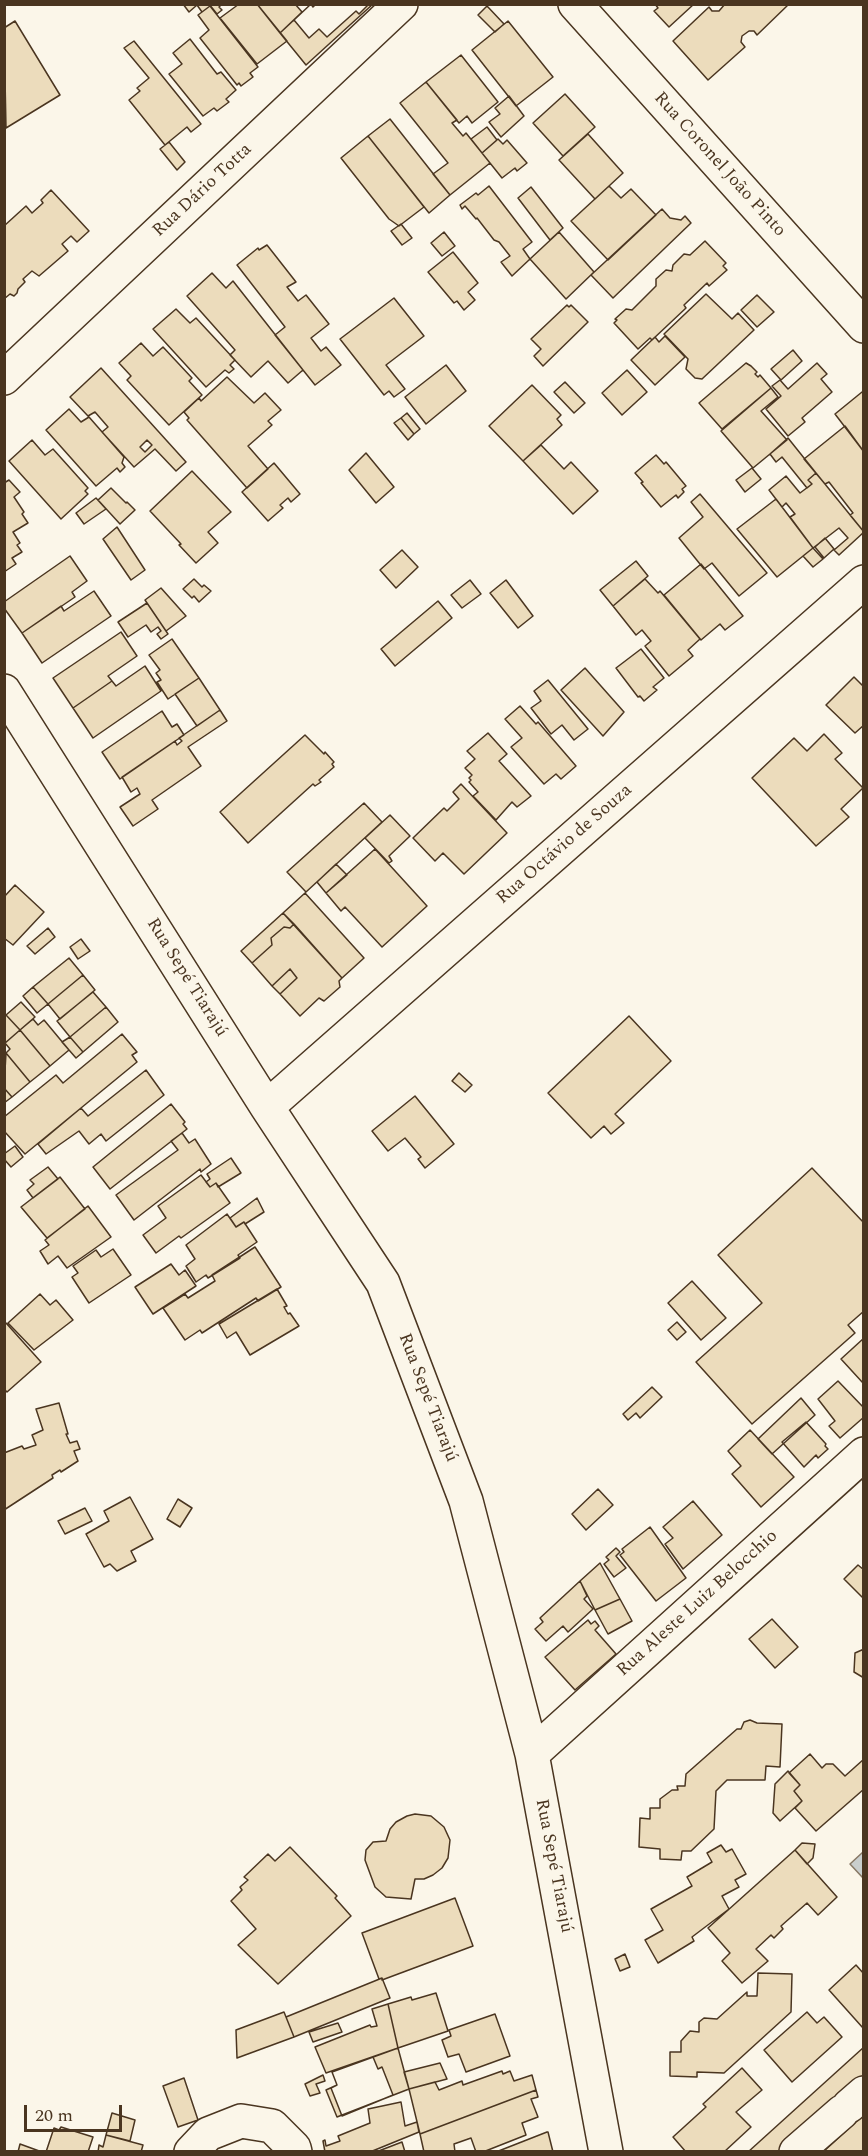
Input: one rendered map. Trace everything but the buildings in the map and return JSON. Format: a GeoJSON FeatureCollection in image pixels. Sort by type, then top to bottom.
{"type":"FeatureCollection","features":[{"type":"Feature","properties":{"kind":"street","name":"Rua Dário Totta"},"geometry":{"type":"LineString","coordinates":[[6,374],[401,4]]}},
{"type":"Feature","properties":{"kind":"street","name":"Rua Coronel João Pinto"},"geometry":{"type":"LineString","coordinates":[[574,4],[864,326]]}},
{"type":"Feature","properties":{"kind":"street","name":"Rua Octávio de Souza"},"geometry":{"type":"LineString","coordinates":[[267,1107],[864,582]]}},
{"type":"Feature","properties":{"kind":"street","name":"Rua Sepé Tiarajú"},"geometry":{"type":"LineString","coordinates":[[4,691],[267,1107],[382,1283],[466,1501],[531,1754],[606,2151]]}},
{"type":"Feature","properties":{"kind":"street","name":"Rua Sepé Tiarajú"},"geometry":{"type":"LineString","coordinates":[[4,714],[31,733]]}},
{"type":"Feature","properties":{"kind":"street","name":"Rua Aleste Luiz Belocchio"},"geometry":{"type":"LineString","coordinates":[[531,1754],[864,1454]]}},
{"type":"Feature","properties":{"kind":"street"},"geometry":{"type":"LineString","coordinates":[[796,2151],[852,2104]]}},
{"type":"Feature","properties":{"kind":"street"},"geometry":{"type":"LineString","coordinates":[[191,2151],[208,2134],[241,2121],[272,2126],[295,2151]]}},
{"type":"Feature","properties":{"kind":"shaded area"},"geometry":{"type":"Polygon","coordinates":[[[863,1852],[863,1878],[850,1864],[863,1852]]]}}]}
